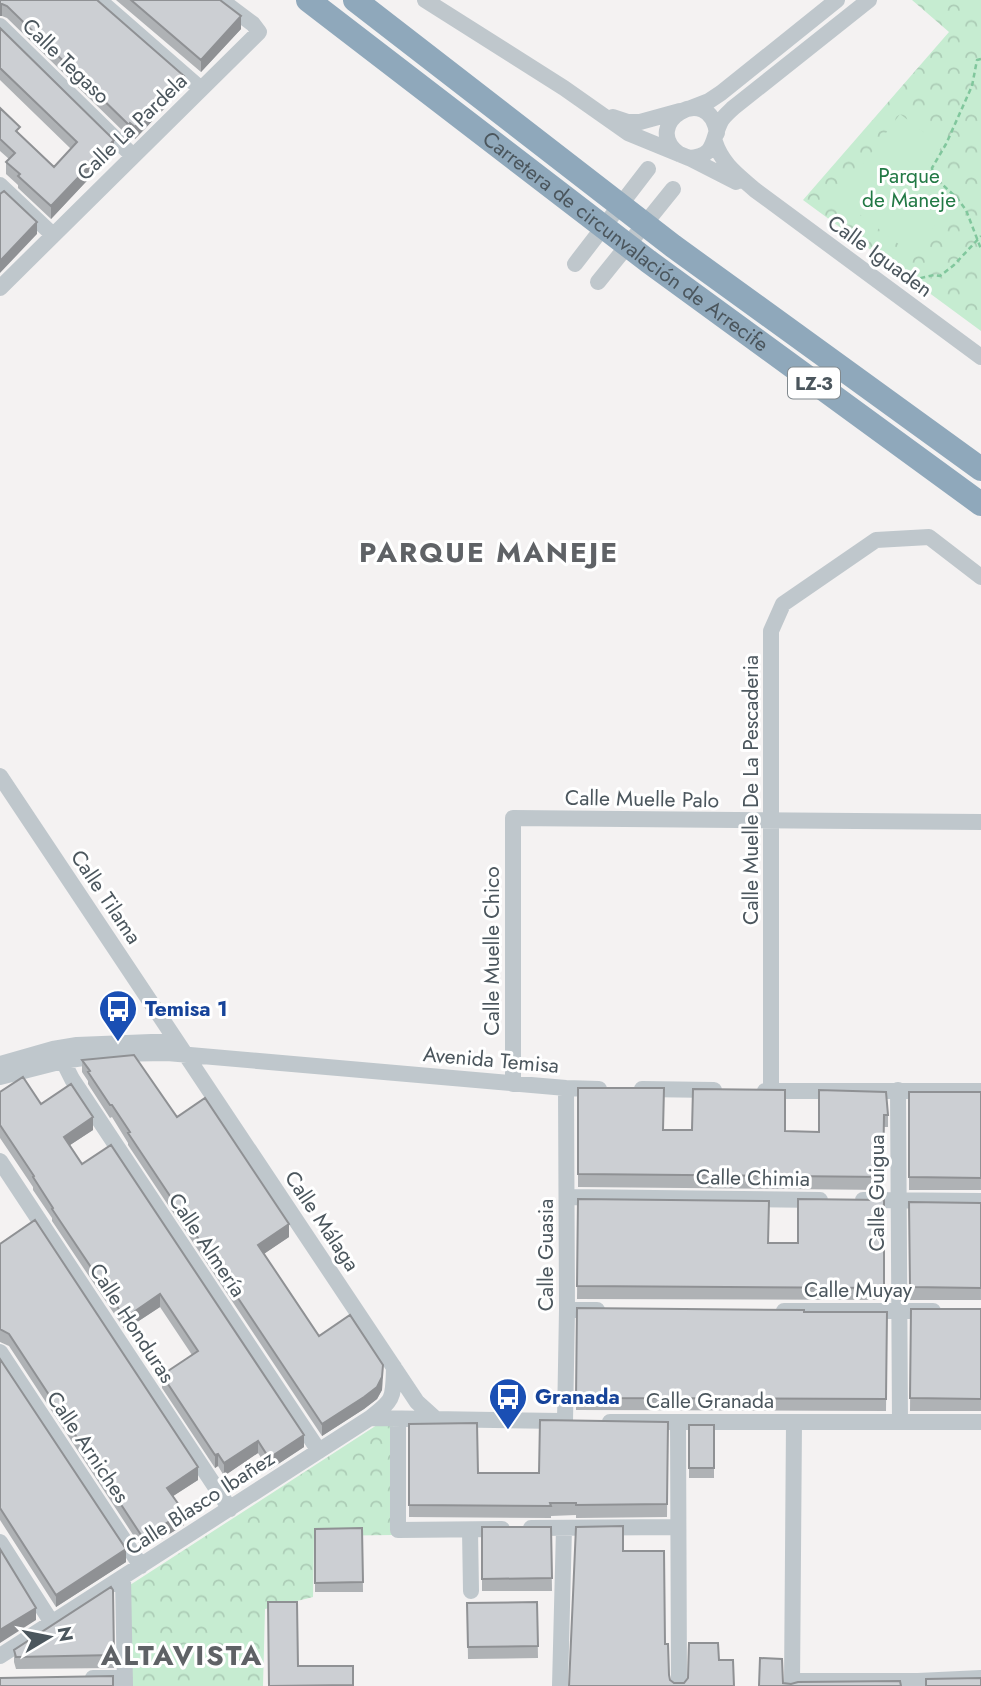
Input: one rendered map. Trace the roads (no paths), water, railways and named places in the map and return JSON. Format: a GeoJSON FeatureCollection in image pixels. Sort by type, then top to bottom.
{"type":"FeatureCollection","features":[{"type":"Feature","properties":{"kind":"highway","name":"Carretera de circunvalación de Arrecife"},"geometry":{"type":"LineString","coordinates":[[308,0],[648,261],[981,504]]}},
{"type":"Feature","properties":{"kind":"highway","name":"Carretera de circunvalación de Arrecife"},"geometry":{"type":"LineString","coordinates":[[355,0],[673,246],[981,469]]}},
{"type":"Feature","properties":{"kind":"street"},"geometry":{"type":"LineString","coordinates":[[99,0],[201,89]]}},
{"type":"Feature","properties":{"kind":"street","name":"Calle La Pardela"},"geometry":{"type":"LineString","coordinates":[[1,286],[258,32],[253,24],[221,0]]}},
{"type":"Feature","properties":{"kind":"street"},"geometry":{"type":"LineString","coordinates":[[425,0],[601,113],[628,122],[640,122],[709,101],[837,0]]}},
{"type":"Feature","properties":{"kind":"street"},"geometry":{"type":"LineString","coordinates":[[716,138],[712,118],[699,109],[686,109],[674,115],[667,129],[667,137],[675,151],[685,157],[705,154],[711,149],[716,138],[722,119],[733,108],[869,0]]}},
{"type":"Feature","properties":{"kind":"street","name":"Calle Tegaso"},"geometry":{"type":"LineString","coordinates":[[0,26],[133,156]]}},
{"type":"Feature","properties":{"kind":"street","name":"Calle Iguaden"},"geometry":{"type":"LineString","coordinates":[[601,113],[628,133],[755,190]]}},
{"type":"Feature","properties":{"kind":"street","name":"Calle Iguaden"},"geometry":{"type":"LineString","coordinates":[[716,138],[718,151],[729,167],[755,190],[981,357]]}},
{"type":"Feature","properties":{"kind":"street"},"geometry":{"type":"LineString","coordinates":[[575,264],[648,169]]}},
{"type":"Feature","properties":{"kind":"street"},"geometry":{"type":"LineString","coordinates":[[0,185],[53,235]]}},
{"type":"Feature","properties":{"kind":"street"},"geometry":{"type":"LineString","coordinates":[[598,282],[673,189]]}},
{"type":"Feature","properties":{"kind":"street","name":"Calle Muelle De La Pescaderia"},"geometry":{"type":"LineString","coordinates":[[771,1091],[772,631],[783,604],[876,540],[929,537],[981,577]]}},
{"type":"Feature","properties":{"kind":"street","name":"Calle Tilama"},"geometry":{"type":"LineString","coordinates":[[0,776],[181,1047]]}},
{"type":"Feature","properties":{"kind":"street","name":"Calle Muelle Palo"},"geometry":{"type":"LineString","coordinates":[[513,818],[981,822]]}},
{"type":"Feature","properties":{"kind":"street","name":"Calle Muelle Chico"},"geometry":{"type":"LineString","coordinates":[[513,818],[513,1084]]}},
{"type":"Feature","properties":{"kind":"street","name":"Avenida Temisa"},"geometry":{"type":"LineString","coordinates":[[0,1064],[77,1045],[181,1047],[566,1088],[981,1091]]}},
{"type":"Feature","properties":{"kind":"street","name":"Avenida Temisa"},"geometry":{"type":"LineString","coordinates":[[0,1077],[63,1061],[110,1054],[167,1052],[181,1047]]}},
{"type":"Feature","properties":{"kind":"street","name":"Calle Málaga"},"geometry":{"type":"LineString","coordinates":[[181,1047],[417,1402],[438,1421]]}},
{"type":"Feature","properties":{"kind":"street","name":"Calle Almería"},"geometry":{"type":"LineString","coordinates":[[63,1061],[72,1079],[318,1451]]}},
{"type":"Feature","properties":{"kind":"street","name":"Calle Guasia"},"geometry":{"type":"LineString","coordinates":[[566,1088],[567,1310],[578,1422]]}},
{"type":"Feature","properties":{"kind":"street","name":"Calle Guigua"},"geometry":{"type":"LineString","coordinates":[[898,1090],[900,1422]]}},
{"type":"Feature","properties":{"kind":"street","name":"Calle Honduras"},"geometry":{"type":"LineString","coordinates":[[2,1169],[230,1509]]}},
{"type":"Feature","properties":{"kind":"street","name":"Calle Chimia"},"geometry":{"type":"LineString","coordinates":[[567,1198],[981,1201]]}},
{"type":"Feature","properties":{"kind":"street"},"geometry":{"type":"LineString","coordinates":[[567,1310],[608,1310]]}},
{"type":"Feature","properties":{"kind":"street","name":"Calle Muyay"},"geometry":{"type":"LineString","coordinates":[[774,1311],[953,1311]]}},
{"type":"Feature","properties":{"kind":"street","name":"Calle Arniches"},"geometry":{"type":"LineString","coordinates":[[0,1352],[141,1566]]}},
{"type":"Feature","properties":{"kind":"street","name":"Calle Blasco Ibañez"},"geometry":{"type":"LineString","coordinates":[[0,1656],[387,1406],[393,1396],[394,1367]]}},
{"type":"Feature","properties":{"kind":"street","name":"Calle Granada"},"geometry":{"type":"LineString","coordinates":[[370,1418],[578,1422],[981,1422]]}},
{"type":"Feature","properties":{"kind":"street"},"geometry":{"type":"LineString","coordinates":[[398,1419],[398,1530],[678,1527]]}},
{"type":"Feature","properties":{"kind":"street"},"geometry":{"type":"LineString","coordinates":[[678,1422],[679,1686]]}},
{"type":"Feature","properties":{"kind":"street"},"geometry":{"type":"LineString","coordinates":[[794,1422],[792,1684],[918,1684],[981,1678]]}},
{"type":"Feature","properties":{"kind":"street"},"geometry":{"type":"LineString","coordinates":[[560,1686],[564,1528]]}},
{"type":"Feature","properties":{"kind":"street"},"geometry":{"type":"LineString","coordinates":[[470,1530],[471,1591]]}},
{"type":"Feature","properties":{"kind":"street"},"geometry":{"type":"LineString","coordinates":[[0,1542],[52,1623]]}},
{"type":"Feature","properties":{"kind":"street"},"geometry":{"type":"LineString","coordinates":[[83,1679],[125,1682],[123,1577]]}},
{"type":"Feature","properties":{"kind":"place","name":"Temisa 1"},"geometry":{"type":"Point","coordinates":[118,1043]}},
{"type":"Feature","properties":{"kind":"place","name":"Granada"},"geometry":{"type":"Point","coordinates":[508,1431]}},
{"type":"Feature","properties":{"kind":"district","name":"PARQUE MANEJE"},"geometry":{"type":"Point","coordinates":[489,552]}},
{"type":"Feature","properties":{"kind":"district","name":"ALTAVISTA"},"geometry":{"type":"Point","coordinates":[182,1655]}},
{"type":"Feature","properties":{"kind":"park label","name":"Parque de Maneje"},"geometry":{"type":"Point","coordinates":[909,188]}}]}
